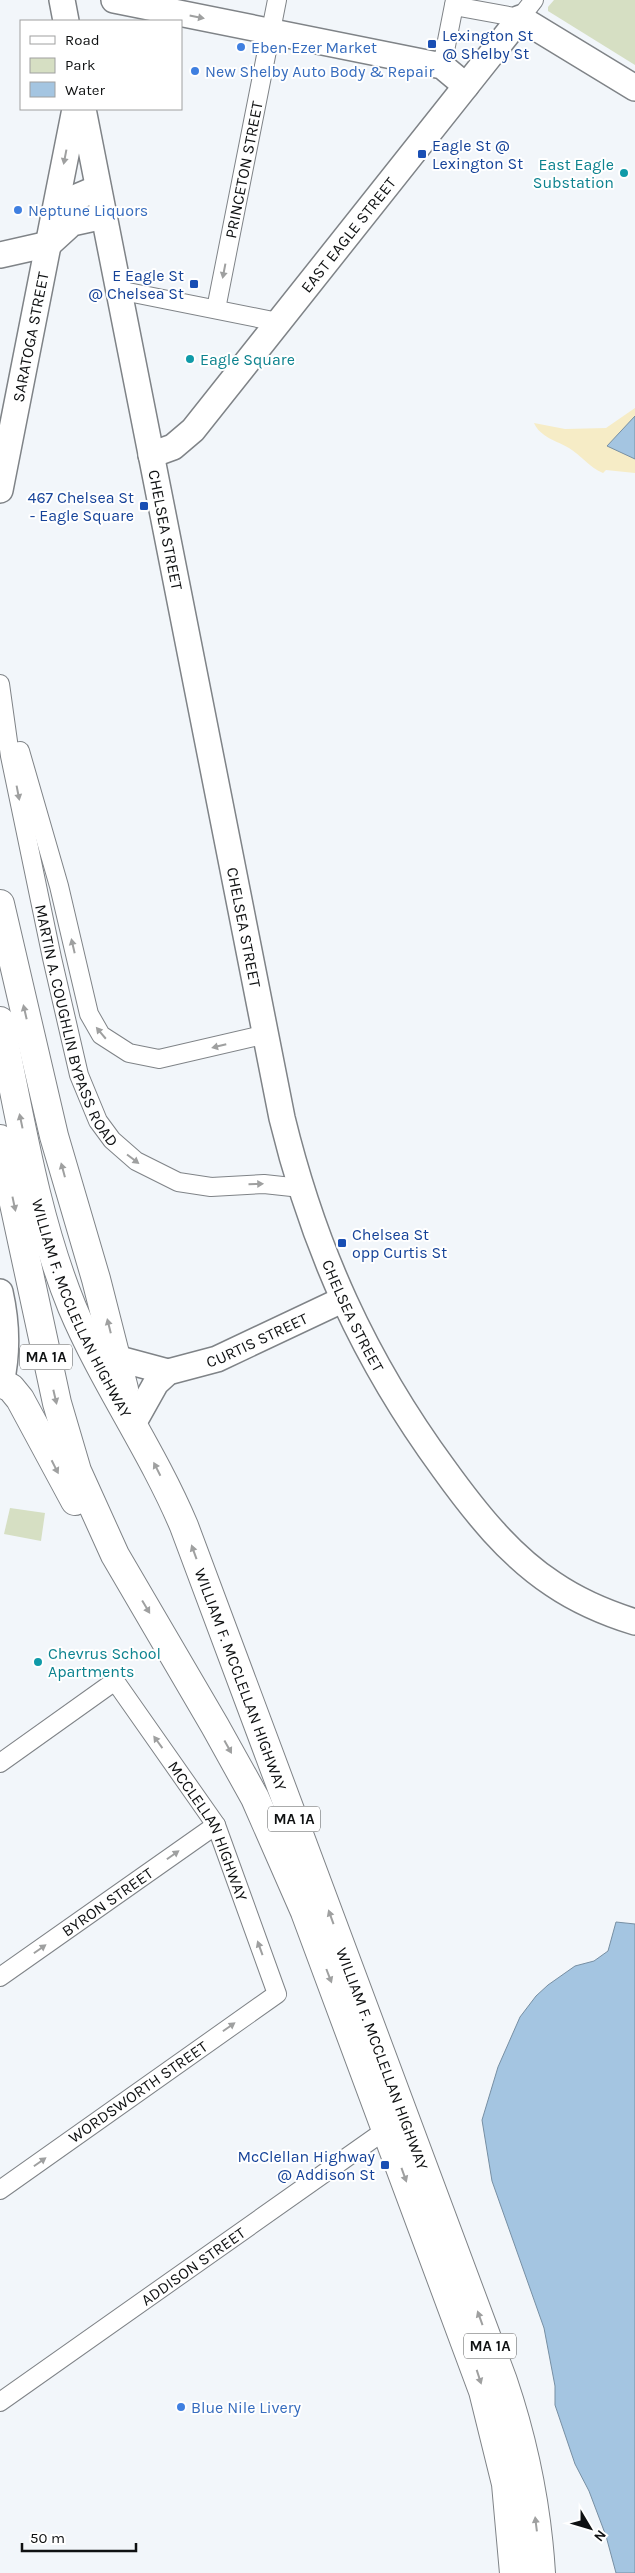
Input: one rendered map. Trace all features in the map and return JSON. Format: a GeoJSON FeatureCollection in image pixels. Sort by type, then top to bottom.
{"type":"FeatureCollection","features":[{"type":"Feature","properties":{"kind":"highway"},"geometry":{"type":"LineString","coordinates":[[0,904],[7,958],[54,1136],[104,1355]]}},
{"type":"Feature","properties":{"kind":"highway","name":"WILLIAM F. MCCLELLAN HIGHWAY"},"geometry":{"type":"LineString","coordinates":[[0,1021],[44,1226],[69,1298],[104,1355],[133,1424],[167,1487],[189,1538],[503,2381],[520,2435],[531,2489],[541,2573]]}},
{"type":"Feature","properties":{"kind":"highway","name":"WILLIAM F. MCCLELLAN HIGHWAY"},"geometry":{"type":"LineString","coordinates":[[0,1139],[44,1349],[64,1430],[92,1509],[121,1565],[229,1749],[272,1834],[305,1912],[388,2129],[488,2405],[506,2484],[514,2573]]}},
{"type":"Feature","properties":{"kind":"highway"},"geometry":{"type":"LineString","coordinates":[[0,1385],[11,1388],[20,1399],[76,1504],[121,1565]]}},
{"type":"Feature","properties":{"kind":"main road"},"geometry":{"type":"LineString","coordinates":[[62,0],[66,20]]}},
{"type":"Feature","properties":{"kind":"main road"},"geometry":{"type":"LineString","coordinates":[[114,0],[442,66],[466,86]]}},
{"type":"Feature","properties":{"kind":"main road"},"geometry":{"type":"LineString","coordinates":[[527,9],[635,88]]}},
{"type":"Feature","properties":{"kind":"main road","name":"EAST EAGLE STREET"},"geometry":{"type":"LineString","coordinates":[[151,455],[166,451],[187,436],[527,9]]}},
{"type":"Feature","properties":{"kind":"main road","name":"SARATOGA STREET"},"geometry":{"type":"LineString","coordinates":[[0,490],[6,431],[49,244],[75,110]]}},
{"type":"Feature","properties":{"kind":"main road","name":"CHELSEA STREET"},"geometry":{"type":"LineString","coordinates":[[83,110],[267,1034],[282,1118],[322,1249],[342,1300],[402,1407],[450,1478],[498,1536],[526,1563],[553,1584],[587,1604],[635,1622]]}},
{"type":"Feature","properties":{"kind":"main road"},"geometry":{"type":"LineString","coordinates":[[54,215],[72,199],[98,188]]}},
{"type":"Feature","properties":{"kind":"main road"},"geometry":{"type":"LineString","coordinates":[[0,254],[49,244],[72,223],[104,216]]}},
{"type":"Feature","properties":{"kind":"main road"},"geometry":{"type":"LineString","coordinates":[[0,1292],[6,1326],[6,1361],[0,1385]]}},
{"type":"Feature","properties":{"kind":"main road","name":"CURTIS STREET"},"geometry":{"type":"LineString","coordinates":[[104,1355],[168,1372],[205,1363],[342,1300]]}},
{"type":"Feature","properties":{"kind":"main road"},"geometry":{"type":"LineString","coordinates":[[133,1424],[156,1383],[168,1372]]}},
{"type":"Feature","properties":{"kind":"street","name":"PRINCETON STREET"},"geometry":{"type":"LineString","coordinates":[[216,309],[278,0]]}},
{"type":"Feature","properties":{"kind":"street"},"geometry":{"type":"LineString","coordinates":[[442,66],[455,3],[527,9]]}},
{"type":"Feature","properties":{"kind":"street"},"geometry":{"type":"LineString","coordinates":[[118,290],[278,322]]}},
{"type":"Feature","properties":{"kind":"street","name":"MARTIN A. COUGHLIN BYPASS ROAD"},"geometry":{"type":"LineString","coordinates":[[0,684],[10,756],[60,994],[79,1075],[98,1121],[112,1140],[136,1162],[178,1182],[211,1187],[256,1184],[302,1188]]}},
{"type":"Feature","properties":{"kind":"street","name":"MARTIN A. COUGHLIN BYPASS ROAD"},"geometry":{"type":"LineString","coordinates":[[5,710],[49,849],[89,1014],[101,1035],[129,1054],[159,1059],[267,1034]]}},
{"type":"Feature","properties":{"kind":"street","name":"MCCLELLAN HIGHWAY"},"geometry":{"type":"LineString","coordinates":[[0,1763],[115,1682],[216,1825],[277,1994]]}},
{"type":"Feature","properties":{"kind":"street","name":"BYRON STREET"},"geometry":{"type":"LineString","coordinates":[[0,1977],[216,1825]]}},
{"type":"Feature","properties":{"kind":"street","name":"WORDSWORTH STREET"},"geometry":{"type":"LineString","coordinates":[[0,2190],[277,1994]]}},
{"type":"Feature","properties":{"kind":"street","name":"ADDISON STREET"},"geometry":{"type":"LineString","coordinates":[[0,2402],[388,2129]]}},
{"type":"Feature","properties":{"kind":"green space"},"geometry":{"type":"Polygon","coordinates":[[[554,0],[635,0],[635,65],[548,11],[548,7],[554,0]]]}},
{"type":"Feature","properties":{"kind":"green space"},"geometry":{"type":"Polygon","coordinates":[[[10,1508],[45,1513],[41,1541],[4,1534],[10,1508]]]}},
{"type":"Feature","properties":{"kind":"sand"},"geometry":{"type":"Polygon","coordinates":[[[635,408],[635,473],[606,470],[603,473],[598,471],[569,448],[540,432],[534,423],[565,429],[606,428],[635,408]]]}},
{"type":"Feature","properties":{"kind":"water"},"geometry":{"type":"Polygon","coordinates":[[[635,416],[635,459],[607,446],[635,416]]]}},
{"type":"Feature","properties":{"kind":"water"},"geometry":{"type":"Polygon","coordinates":[[[616,1922],[635,1924],[635,2573],[616,2573],[606,2536],[589,2491],[575,2464],[555,2405],[555,2386],[544,2328],[492,2181],[482,2120],[498,2067],[520,2017],[536,1996],[548,1985],[575,1966],[594,1961],[608,1951],[616,1922]]]}},
{"type":"Feature","properties":{"kind":"place","name":"Lexington St @ Shelby St"},"geometry":{"type":"Point","coordinates":[432,44]}},
{"type":"Feature","properties":{"kind":"place","name":"Eben Ezer Market"},"geometry":{"type":"Point","coordinates":[241,47]}},
{"type":"Feature","properties":{"kind":"place","name":"New Shelby Auto Body & Repair"},"geometry":{"type":"Point","coordinates":[195,71]}},
{"type":"Feature","properties":{"kind":"place","name":"Eagle St @ Lexington St"},"geometry":{"type":"Point","coordinates":[422,154]}},
{"type":"Feature","properties":{"kind":"place","name":"East Eagle Substation"},"geometry":{"type":"Point","coordinates":[624,173]}},
{"type":"Feature","properties":{"kind":"place","name":"Neptune Liquors"},"geometry":{"type":"Point","coordinates":[18,210]}},
{"type":"Feature","properties":{"kind":"place","name":"E Eagle St @ Chelsea St"},"geometry":{"type":"Point","coordinates":[194,284]}},
{"type":"Feature","properties":{"kind":"place","name":"Eagle Square"},"geometry":{"type":"Point","coordinates":[190,359]}},
{"type":"Feature","properties":{"kind":"place","name":"467 Chelsea St - Eagle Square"},"geometry":{"type":"Point","coordinates":[144,506]}},
{"type":"Feature","properties":{"kind":"place","name":"Chelsea St opp Curtis St"},"geometry":{"type":"Point","coordinates":[342,1243]}},
{"type":"Feature","properties":{"kind":"place","name":"Chevrus School Apartments"},"geometry":{"type":"Point","coordinates":[38,1662]}},
{"type":"Feature","properties":{"kind":"place","name":"McClellan Highway @ Addison St"},"geometry":{"type":"Point","coordinates":[385,2165]}},
{"type":"Feature","properties":{"kind":"place","name":"Blue Nile Livery"},"geometry":{"type":"Point","coordinates":[181,2407]}}]}
